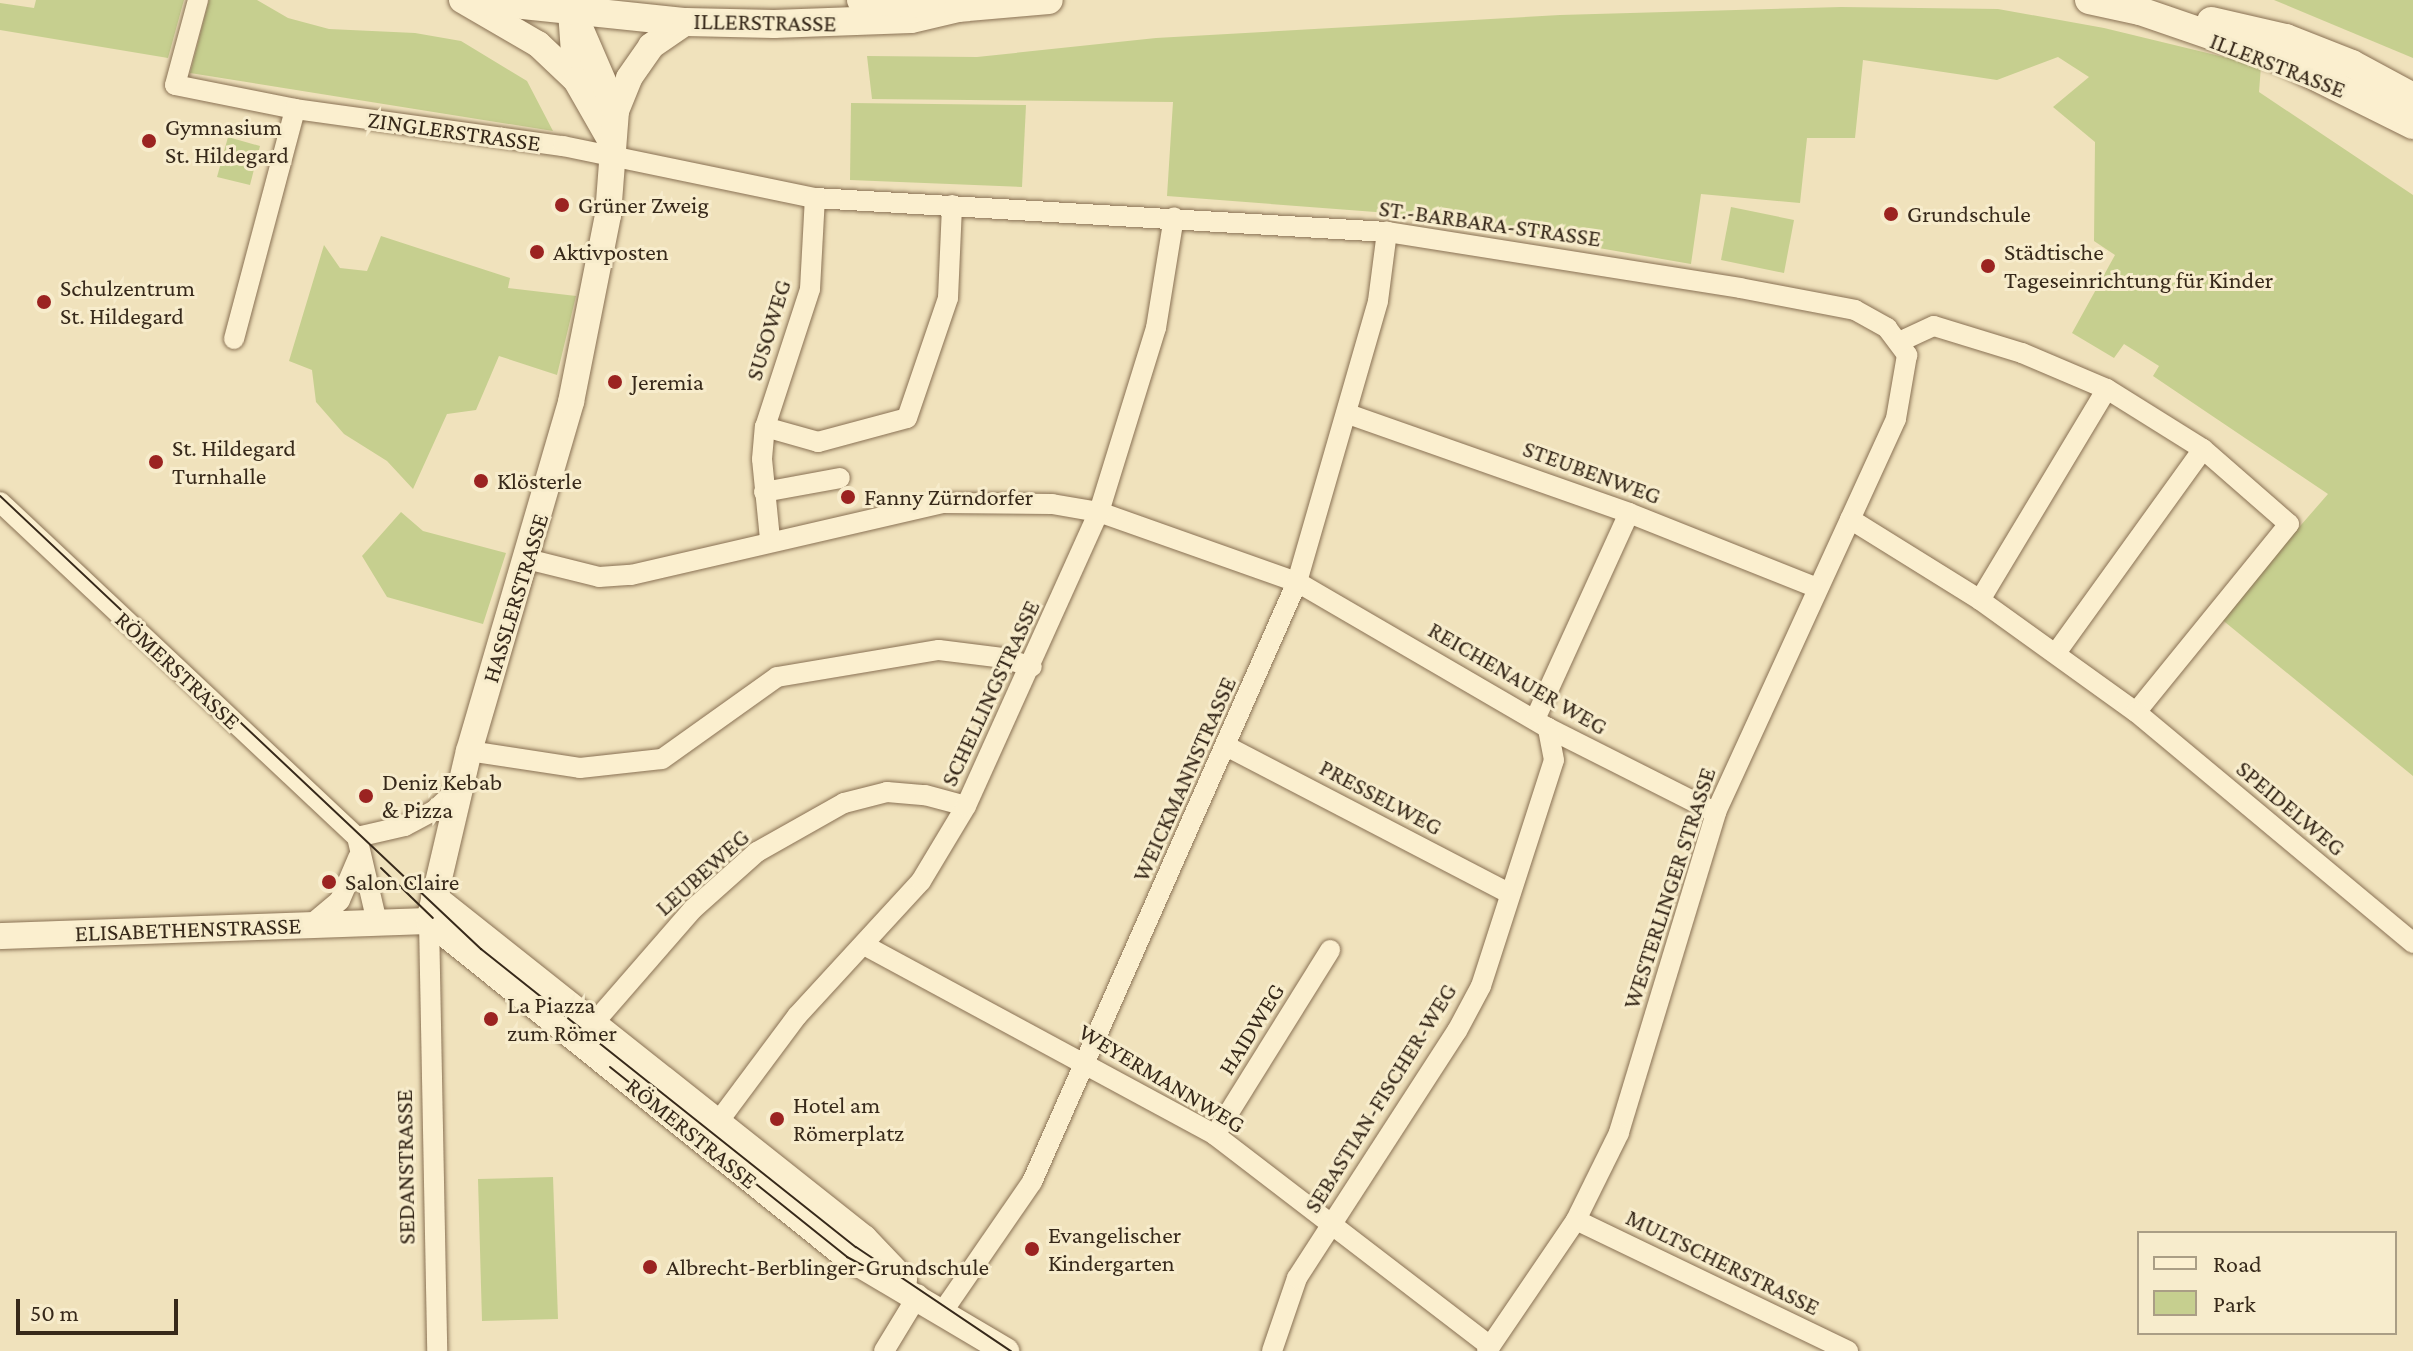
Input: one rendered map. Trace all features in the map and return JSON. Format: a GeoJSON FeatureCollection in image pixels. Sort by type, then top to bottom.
{"type":"FeatureCollection","features":[{"type":"Feature","properties":{"kind":"main road"},"geometry":{"type":"LineString","coordinates":[[475,0],[570,6]]}},
{"type":"Feature","properties":{"kind":"main road","name":"ILLERSTRASSE"},"geometry":{"type":"LineString","coordinates":[[861,0],[958,8]]}},
{"type":"Feature","properties":{"kind":"main road","name":"ILLERSTRASSE"},"geometry":{"type":"LineString","coordinates":[[570,6],[686,22],[856,23],[911,19],[958,8],[1049,0]]}},
{"type":"Feature","properties":{"kind":"main road","name":"ILLERSTRASSE"},"geometry":{"type":"LineString","coordinates":[[2089,0],[2140,11],[2282,60],[2413,125]]}},
{"type":"Feature","properties":{"kind":"main road","name":"ILLERSTRASSE"},"geometry":{"type":"LineString","coordinates":[[2140,11],[2177,13],[2286,38],[2352,64],[2413,97]]}},
{"type":"Feature","properties":{"kind":"street","name":"ZINGLERSTRASSE"},"geometry":{"type":"LineString","coordinates":[[198,0],[175,85],[295,109],[612,150]]}},
{"type":"Feature","properties":{"kind":"street"},"geometry":{"type":"LineString","coordinates":[[462,0],[538,44],[576,80],[612,150]]}},
{"type":"Feature","properties":{"kind":"street"},"geometry":{"type":"LineString","coordinates":[[570,6],[576,80]]}},
{"type":"Feature","properties":{"kind":"street","name":"HASSLERSTRASSE"},"geometry":{"type":"LineString","coordinates":[[431,909],[469,751],[571,402],[598,277],[616,111],[596,53],[570,6]]}},
{"type":"Feature","properties":{"kind":"street"},"geometry":{"type":"LineString","coordinates":[[616,111],[629,78],[651,46],[686,22]]}},
{"type":"Feature","properties":{"kind":"street"},"geometry":{"type":"LineString","coordinates":[[234,339],[295,109]]}},
{"type":"Feature","properties":{"kind":"street","name":"ST.-BARBARA-STRASSE"},"geometry":{"type":"LineString","coordinates":[[612,150],[815,198],[1387,232],[1855,310],[1887,328],[1899,342]]}},
{"type":"Feature","properties":{"kind":"street","name":"SUSOWEG"},"geometry":{"type":"LineString","coordinates":[[770,539],[764,492],[765,427],[810,289],[815,198]]}},
{"type":"Feature","properties":{"kind":"street"},"geometry":{"type":"LineString","coordinates":[[765,427],[818,442],[907,418],[948,298],[952,205]]}},
{"type":"Feature","properties":{"kind":"street","name":"SCHELLINGSTRASSE"},"geometry":{"type":"LineString","coordinates":[[718,1122],[797,1016],[921,881],[966,806],[1032,667],[1099,512],[1156,328],[1174,217]]}},
{"type":"Feature","properties":{"kind":"street","name":"WEICKMANNSTRASSE"},"geometry":{"type":"LineString","coordinates":[[943,1311],[1032,1182],[1228,747],[1297,582],[1348,414],[1378,301],[1387,232]]}},
{"type":"Feature","properties":{"kind":"street"},"geometry":{"type":"LineString","coordinates":[[1899,342],[1934,326],[2022,353],[2107,389],[2203,449],[2289,524],[2136,712]]}},
{"type":"Feature","properties":{"kind":"street","name":"WESTERLINGER STRASSE"},"geometry":{"type":"LineString","coordinates":[[1489,1349],[1576,1220],[1619,1133],[1716,813],[1815,587],[1896,419],[1907,355],[1899,342]]}},
{"type":"Feature","properties":{"kind":"street"},"geometry":{"type":"LineString","coordinates":[[1980,600],[2107,389]]}},
{"type":"Feature","properties":{"kind":"street","name":"STEUBENWEG"},"geometry":{"type":"LineString","coordinates":[[1348,414],[1629,513],[1815,587]]}},
{"type":"Feature","properties":{"kind":"street"},"geometry":{"type":"LineString","coordinates":[[2056,653],[2203,449]]}},
{"type":"Feature","properties":{"kind":"street"},"geometry":{"type":"LineString","coordinates":[[764,492],[840,478]]}},
{"type":"Feature","properties":{"kind":"street","name":"RÖMERSTRASSE"},"geometry":{"type":"LineString","coordinates":[[0,502],[358,846]]}},
{"type":"Feature","properties":{"kind":"street","name":"REICHENAUER WEG"},"geometry":{"type":"LineString","coordinates":[[527,559],[599,577],[631,575],[770,539],[943,503],[1052,504],[1099,512],[1297,582],[1542,723],[1716,813]]}},
{"type":"Feature","properties":{"kind":"street"},"geometry":{"type":"LineString","coordinates":[[1542,723],[1629,513]]}},
{"type":"Feature","properties":{"kind":"street","name":"SPEIDELWEG"},"geometry":{"type":"LineString","coordinates":[[1850,519],[1980,600],[2136,712],[2413,943]]}},
{"type":"Feature","properties":{"kind":"street"},"geometry":{"type":"LineString","coordinates":[[469,751],[580,768],[662,759],[777,677],[939,650],[1003,658],[1032,667]]}},
{"type":"Feature","properties":{"kind":"street","name":"SEBASTIAN-FISCHER-WEG"},"geometry":{"type":"LineString","coordinates":[[1272,1351],[1297,1278],[1457,1031],[1481,986],[1554,760],[1542,723]]}},
{"type":"Feature","properties":{"kind":"street","name":"PRESSELWEG"},"geometry":{"type":"LineString","coordinates":[[1228,747],[1510,894]]}},
{"type":"Feature","properties":{"kind":"street"},"geometry":{"type":"LineString","coordinates":[[358,846],[435,810],[460,787]]}},
{"type":"Feature","properties":{"kind":"street","name":"LEUBEWEG"},"geometry":{"type":"LineString","coordinates":[[593,1024],[693,909],[757,852],[844,803],[887,792],[925,795],[966,806]]}},
{"type":"Feature","properties":{"kind":"street"},"geometry":{"type":"LineString","coordinates":[[358,846],[377,922]]}},
{"type":"Feature","properties":{"kind":"street"},"geometry":{"type":"LineString","coordinates":[[313,923],[348,888],[358,846]]}},
{"type":"Feature","properties":{"kind":"street"},"geometry":{"type":"LineString","coordinates":[[431,909],[481,950]]}},
{"type":"Feature","properties":{"kind":"street","name":"ELISABETHENSTRASSE"},"geometry":{"type":"LineString","coordinates":[[0,936],[377,922],[431,909]]}},
{"type":"Feature","properties":{"kind":"street","name":"SEDANSTRASSE"},"geometry":{"type":"LineString","coordinates":[[431,909],[428,981],[437,1351]]}},
{"type":"Feature","properties":{"kind":"street","name":"WEYERMANNWEG"},"geometry":{"type":"LineString","coordinates":[[864,945],[1086,1061],[1215,1135],[1489,1349]]}},
{"type":"Feature","properties":{"kind":"street","name":"RÖMERSTRASSE"},"geometry":{"type":"LineString","coordinates":[[481,950],[593,1024],[718,1122],[864,1238],[918,1295]]}},
{"type":"Feature","properties":{"kind":"street","name":"RÖMERSTRASSE"},"geometry":{"type":"LineString","coordinates":[[481,950],[847,1257],[918,1295],[1006,1351]]}},
{"type":"Feature","properties":{"kind":"street","name":"HAIDWEG"},"geometry":{"type":"LineString","coordinates":[[1215,1135],[1330,950]]}},
{"type":"Feature","properties":{"kind":"street","name":"MULTSCHERSTRASSE"},"geometry":{"type":"LineString","coordinates":[[1576,1220],[1848,1351]]}},
{"type":"Feature","properties":{"kind":"street"},"geometry":{"type":"LineString","coordinates":[[884,1351],[918,1295]]}},
{"type":"Feature","properties":{"kind":"green space"},"geometry":{"type":"Polygon","coordinates":[[[36,0],[184,0],[168,58],[0,30],[0,3],[34,8],[36,0]]]}},
{"type":"Feature","properties":{"kind":"green space"},"geometry":{"type":"Polygon","coordinates":[[[209,0],[257,0],[288,18],[329,29],[415,33],[461,41],[527,81],[553,131],[190,73],[209,0]]]}},
{"type":"Feature","properties":{"kind":"green space"},"geometry":{"type":"Polygon","coordinates":[[[2274,0],[2413,0],[2413,58],[2274,0]]]}},
{"type":"Feature","properties":{"kind":"green space"},"geometry":{"type":"Polygon","coordinates":[[[1841,7],[1998,9],[2104,28],[2261,66],[2259,92],[2413,195],[2413,776],[2220,618],[2328,494],[2153,376],[2159,366],[2124,344],[2114,358],[2072,333],[2115,255],[2094,241],[2095,142],[2053,107],[2089,77],[2058,57],[1997,80],[1863,60],[1855,138],[1807,138],[1800,203],[1701,194],[1691,264],[1402,214],[1167,196],[1173,102],[872,99],[867,56],[977,57],[1156,38],[1560,15],[1841,7]]]}},
{"type":"Feature","properties":{"kind":"green space"},"geometry":{"type":"Polygon","coordinates":[[[851,103],[1026,105],[1022,187],[850,180],[851,103]]]}},
{"type":"Feature","properties":{"kind":"green space"},"geometry":{"type":"Polygon","coordinates":[[[228,137],[260,146],[250,185],[217,177],[228,137]]]}},
{"type":"Feature","properties":{"kind":"green space"},"geometry":{"type":"Polygon","coordinates":[[[1731,207],[1794,220],[1784,273],[1721,260],[1731,207]]]}},
{"type":"Feature","properties":{"kind":"green space"},"geometry":{"type":"Polygon","coordinates":[[[381,236],[510,278],[508,288],[576,296],[557,375],[499,356],[476,410],[447,414],[413,489],[387,461],[344,434],[316,402],[312,370],[289,361],[324,245],[340,268],[367,271],[381,236]]]}},
{"type":"Feature","properties":{"kind":"green space"},"geometry":{"type":"Polygon","coordinates":[[[401,512],[423,531],[506,553],[483,624],[387,597],[362,556],[401,512]]]}},
{"type":"Feature","properties":{"kind":"green space"},"geometry":{"type":"Polygon","coordinates":[[[553,1177],[558,1319],[482,1321],[478,1179],[553,1177]]]}},
{"type":"Feature","properties":{"kind":"tram line"},"geometry":{"type":"LineString","coordinates":[[0,496],[481,949],[856,1247],[1011,1351]]}},
{"type":"Feature","properties":{"kind":"tram line"},"geometry":{"type":"LineString","coordinates":[[381,868],[433,918]]}},
{"type":"Feature","properties":{"kind":"tram line"},"geometry":{"type":"LineString","coordinates":[[610,1067],[847,1257],[882,1276]]}},
{"type":"Feature","properties":{"kind":"place","name":"Gymnasium St. Hildegard"},"geometry":{"type":"Point","coordinates":[149,141]}},
{"type":"Feature","properties":{"kind":"place","name":"Grüner Zweig"},"geometry":{"type":"Point","coordinates":[562,205]}},
{"type":"Feature","properties":{"kind":"place","name":"Grundschule"},"geometry":{"type":"Point","coordinates":[1891,214]}},
{"type":"Feature","properties":{"kind":"place","name":"Aktivposten"},"geometry":{"type":"Point","coordinates":[537,252]}},
{"type":"Feature","properties":{"kind":"place","name":"Städtische Tageseinrichtung für Kinder"},"geometry":{"type":"Point","coordinates":[1988,266]}},
{"type":"Feature","properties":{"kind":"place","name":"Schulzentrum St. Hildegard"},"geometry":{"type":"Point","coordinates":[44,302]}},
{"type":"Feature","properties":{"kind":"place","name":"Jeremia"},"geometry":{"type":"Point","coordinates":[615,382]}},
{"type":"Feature","properties":{"kind":"place","name":"St. Hildegard Turnhalle"},"geometry":{"type":"Point","coordinates":[156,462]}},
{"type":"Feature","properties":{"kind":"place","name":"Klösterle"},"geometry":{"type":"Point","coordinates":[481,481]}},
{"type":"Feature","properties":{"kind":"place","name":"Fanny Zürndorfer"},"geometry":{"type":"Point","coordinates":[848,497]}},
{"type":"Feature","properties":{"kind":"place","name":"Deniz Kebab & Pizza"},"geometry":{"type":"Point","coordinates":[366,796]}},
{"type":"Feature","properties":{"kind":"place","name":"Salon Claire"},"geometry":{"type":"Point","coordinates":[329,882]}},
{"type":"Feature","properties":{"kind":"place","name":"La Piazza zum Römer"},"geometry":{"type":"Point","coordinates":[491,1019]}},
{"type":"Feature","properties":{"kind":"place","name":"Hotel am Römerplatz"},"geometry":{"type":"Point","coordinates":[777,1119]}},
{"type":"Feature","properties":{"kind":"place","name":"Evangelischer Kindergarten"},"geometry":{"type":"Point","coordinates":[1032,1249]}},
{"type":"Feature","properties":{"kind":"place","name":"Albrecht-Berblinger-Grundschule"},"geometry":{"type":"Point","coordinates":[650,1267]}}]}
